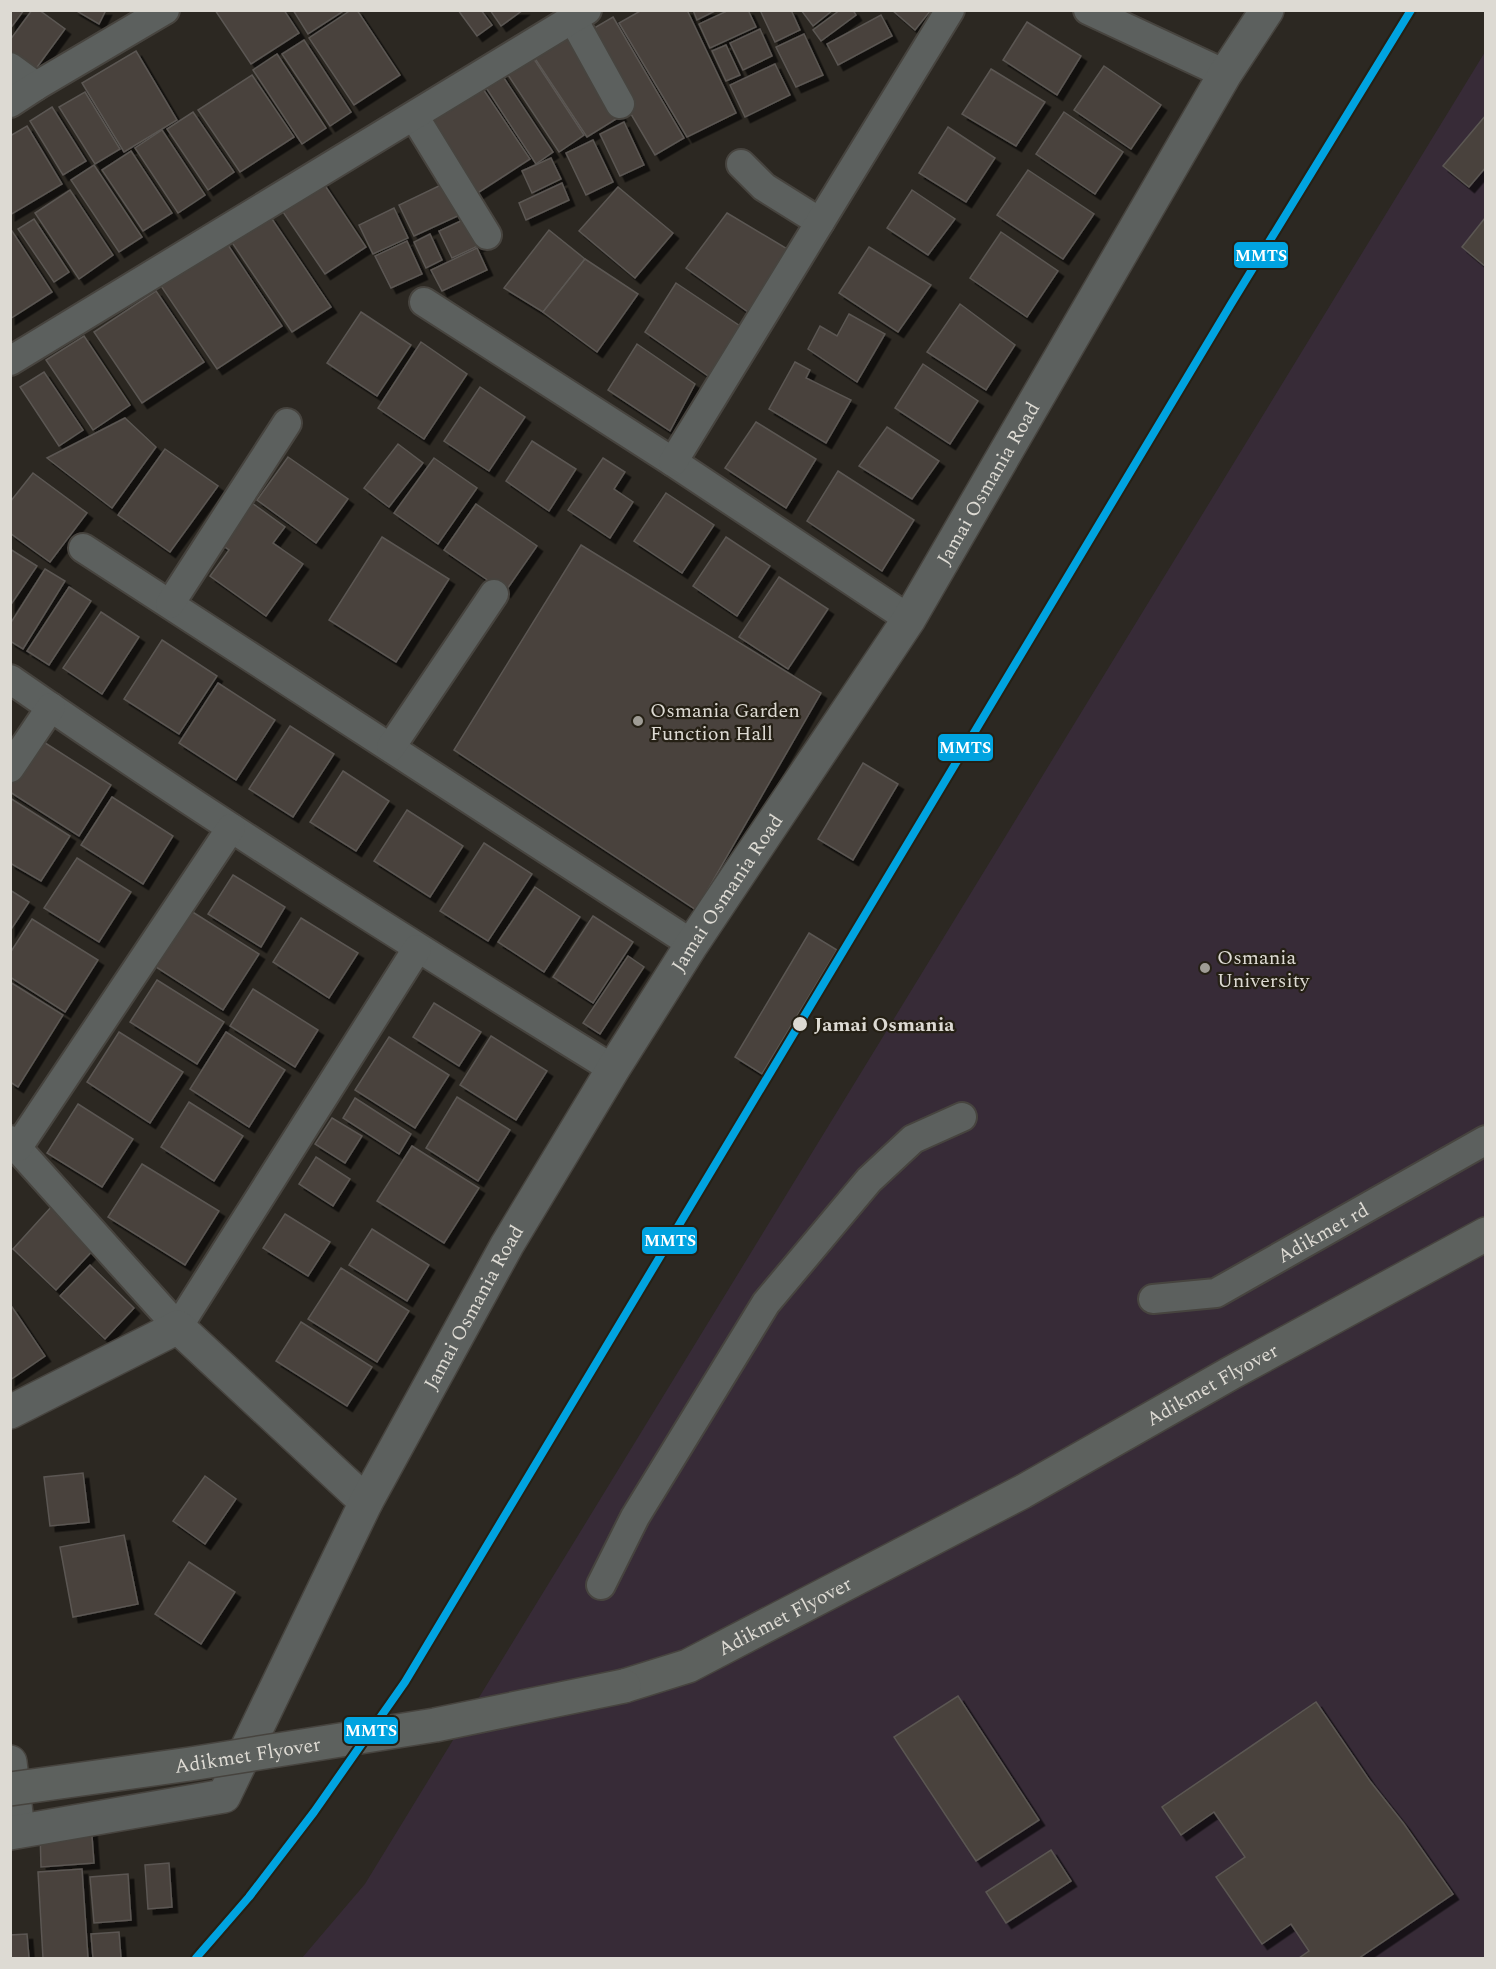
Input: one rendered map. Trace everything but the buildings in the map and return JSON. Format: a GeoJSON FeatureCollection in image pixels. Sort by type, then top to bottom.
{"type":"FeatureCollection","features":[{"type":"Feature","properties":{"kind":"main road","name":"Adikmet Flyover"},"geometry":{"type":"LineString","coordinates":[[10,1789],[190,1764],[435,1725],[624,1686],[688,1666],[1022,1492],[1231,1372],[1485,1234]]}},
{"type":"Feature","properties":{"kind":"street"},"geometry":{"type":"LineString","coordinates":[[673,462],[950,10]]}},
{"type":"Feature","properties":{"kind":"street"},"geometry":{"type":"LineString","coordinates":[[1088,10],[1225,74]]}},
{"type":"Feature","properties":{"kind":"street","name":"Jamai Osmania Road"},"geometry":{"type":"LineString","coordinates":[[14,1832],[224,1796],[366,1502],[507,1245],[613,1069],[692,944],[909,619],[1225,74],[1267,10]]}},
{"type":"Feature","properties":{"kind":"street"},"geometry":{"type":"LineString","coordinates":[[10,103],[160,12]]}},
{"type":"Feature","properties":{"kind":"street"},"geometry":{"type":"LineString","coordinates":[[10,361],[580,15],[620,104]]}},
{"type":"Feature","properties":{"kind":"street"},"geometry":{"type":"LineString","coordinates":[[10,67],[36,86]]}},
{"type":"Feature","properties":{"kind":"street"},"geometry":{"type":"LineString","coordinates":[[414,116],[487,235]]}},
{"type":"Feature","properties":{"kind":"street"},"geometry":{"type":"LineString","coordinates":[[741,164],[764,187],[820,222]]}},
{"type":"Feature","properties":{"kind":"street"},"geometry":{"type":"LineString","coordinates":[[424,302],[673,462],[909,619]]}},
{"type":"Feature","properties":{"kind":"street"},"geometry":{"type":"LineString","coordinates":[[170,604],[287,423]]}},
{"type":"Feature","properties":{"kind":"street"},"geometry":{"type":"LineString","coordinates":[[82,548],[692,944]]}},
{"type":"Feature","properties":{"kind":"street"},"geometry":{"type":"LineString","coordinates":[[391,747],[494,594]]}},
{"type":"Feature","properties":{"kind":"street"},"geometry":{"type":"LineString","coordinates":[[10,679],[231,828],[417,949],[613,1069]]}},
{"type":"Feature","properties":{"kind":"street"},"geometry":{"type":"LineString","coordinates":[[10,768],[51,707]]}},
{"type":"Feature","properties":{"kind":"street"},"geometry":{"type":"LineString","coordinates":[[231,828],[14,1144],[178,1327],[366,1502]]}},
{"type":"Feature","properties":{"kind":"street"},"geometry":{"type":"LineString","coordinates":[[10,1412],[178,1327],[417,949]]}},
{"type":"Feature","properties":{"kind":"street"},"geometry":{"type":"LineString","coordinates":[[601,1586],[635,1517],[765,1303],[868,1180],[913,1139],[962,1117]]}},
{"type":"Feature","properties":{"kind":"street","name":"Adikmet rd"},"geometry":{"type":"LineString","coordinates":[[1153,1299],[1216,1293],[1485,1140]]}},
{"type":"Feature","properties":{"kind":"street"},"geometry":{"type":"LineString","coordinates":[[10,1762],[14,1832]]}},
{"type":"Feature","properties":{"kind":"shaded area","name":"Osmania University"},"geometry":{"type":"Polygon","coordinates":[[[1485,52],[1485,1958],[302,1958],[365,1884],[1485,52]]]}},
{"type":"Feature","properties":{"kind":"transit line","name":"MMTS"},"geometry":{"type":"LineString","coordinates":[[196,1958],[249,1897],[314,1812],[405,1682],[1231,304],[1411,10]]}},
{"type":"Feature","properties":{"kind":"place","name":"Osmania Garden Function Hall"},"geometry":{"type":"Point","coordinates":[638,721]}},
{"type":"Feature","properties":{"kind":"place","name":"Osmania University"},"geometry":{"type":"Point","coordinates":[1205,968]}},
{"type":"Feature","properties":{"kind":"place","name":"Jamai Osmania"},"geometry":{"type":"Point","coordinates":[800,1024]}}]}
